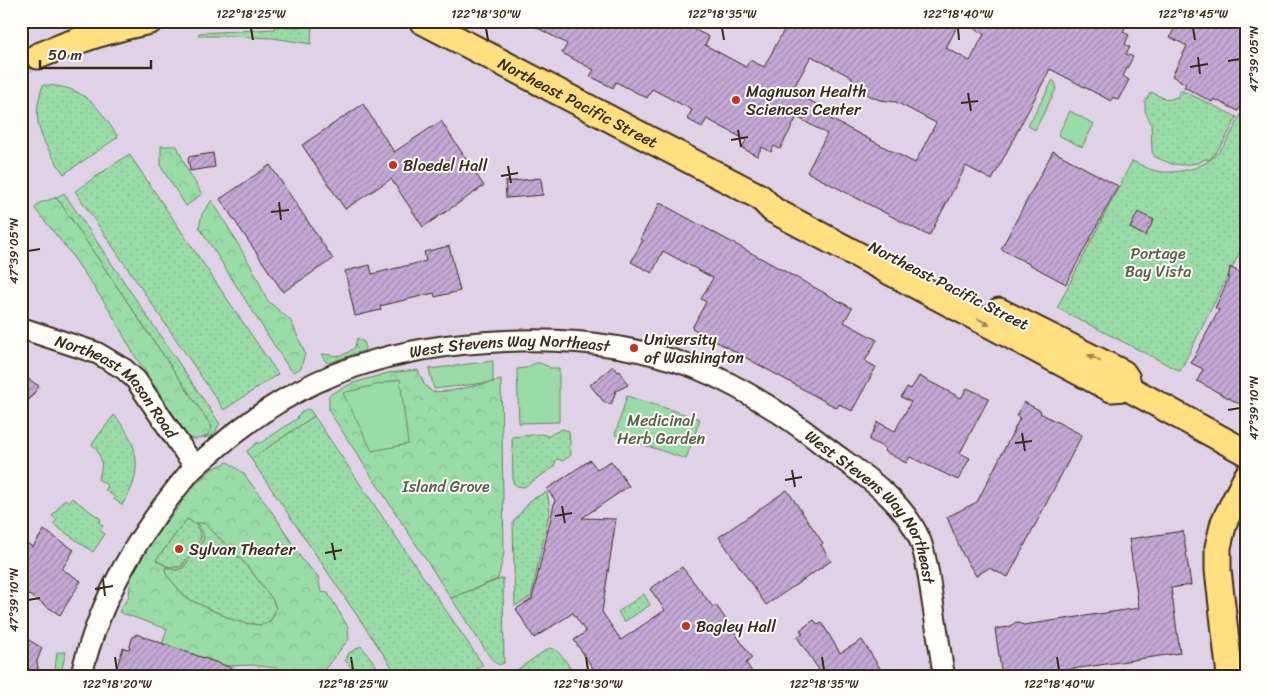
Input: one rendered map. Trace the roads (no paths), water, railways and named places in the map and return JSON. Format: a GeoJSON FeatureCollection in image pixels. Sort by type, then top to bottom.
{"type":"FeatureCollection","features":[{"type":"Feature","properties":{"kind":"main road"},"geometry":{"type":"LineString","coordinates":[[38,56],[65,44],[97,34],[150,21]]}},
{"type":"Feature","properties":{"kind":"main road","name":"Northeast Pacific Street"},"geometry":{"type":"LineString","coordinates":[[422,21],[760,197],[777,196],[783,198],[1122,373],[1127,379],[1128,388],[1247,453]]}},
{"type":"Feature","properties":{"kind":"main road"},"geometry":{"type":"LineString","coordinates":[[1230,676],[1218,570],[1218,547],[1226,517],[1247,476]]}},
{"type":"Feature","properties":{"kind":"street","name":"Northeast Mason Road"},"geometry":{"type":"LineString","coordinates":[[21,328],[97,353],[124,369],[136,380],[196,466]]}},
{"type":"Feature","properties":{"kind":"street","name":"West Stevens Way Northeast"},"geometry":{"type":"LineString","coordinates":[[81,676],[90,644],[108,597],[124,565],[146,530],[196,466],[249,422],[284,398],[355,366],[412,351],[453,345],[536,340],[592,343],[652,354],[718,378],[739,388],[775,410],[878,486],[905,514],[920,540],[925,556],[935,610],[944,676]]}},
{"type":"Feature","properties":{"kind":"tunnel"},"geometry":{"type":"LineString","coordinates":[[21,63],[38,56]]}},
{"type":"Feature","properties":{"kind":"place","name":"Magnuson Health Sciences Center"},"geometry":{"type":"Point","coordinates":[736,100]}},
{"type":"Feature","properties":{"kind":"place","name":"Bloedel Hall"},"geometry":{"type":"Point","coordinates":[393,165]}},
{"type":"Feature","properties":{"kind":"place","name":"University of Washington"},"geometry":{"type":"Point","coordinates":[634,348]}},
{"type":"Feature","properties":{"kind":"place","name":"Sylvan Theater"},"geometry":{"type":"Point","coordinates":[179,549]}},
{"type":"Feature","properties":{"kind":"place","name":"Bagley Hall"},"geometry":{"type":"Point","coordinates":[686,626]}},
{"type":"Feature","properties":{"kind":"park label","name":"Portage Bay Vista"},"geometry":{"type":"Point","coordinates":[1158,262]}},
{"type":"Feature","properties":{"kind":"park label","name":"Medicinal Herb Garden"},"geometry":{"type":"Point","coordinates":[661,429]}},
{"type":"Feature","properties":{"kind":"park label","name":"Island Grove"},"geometry":{"type":"Point","coordinates":[446,486]}}]}
